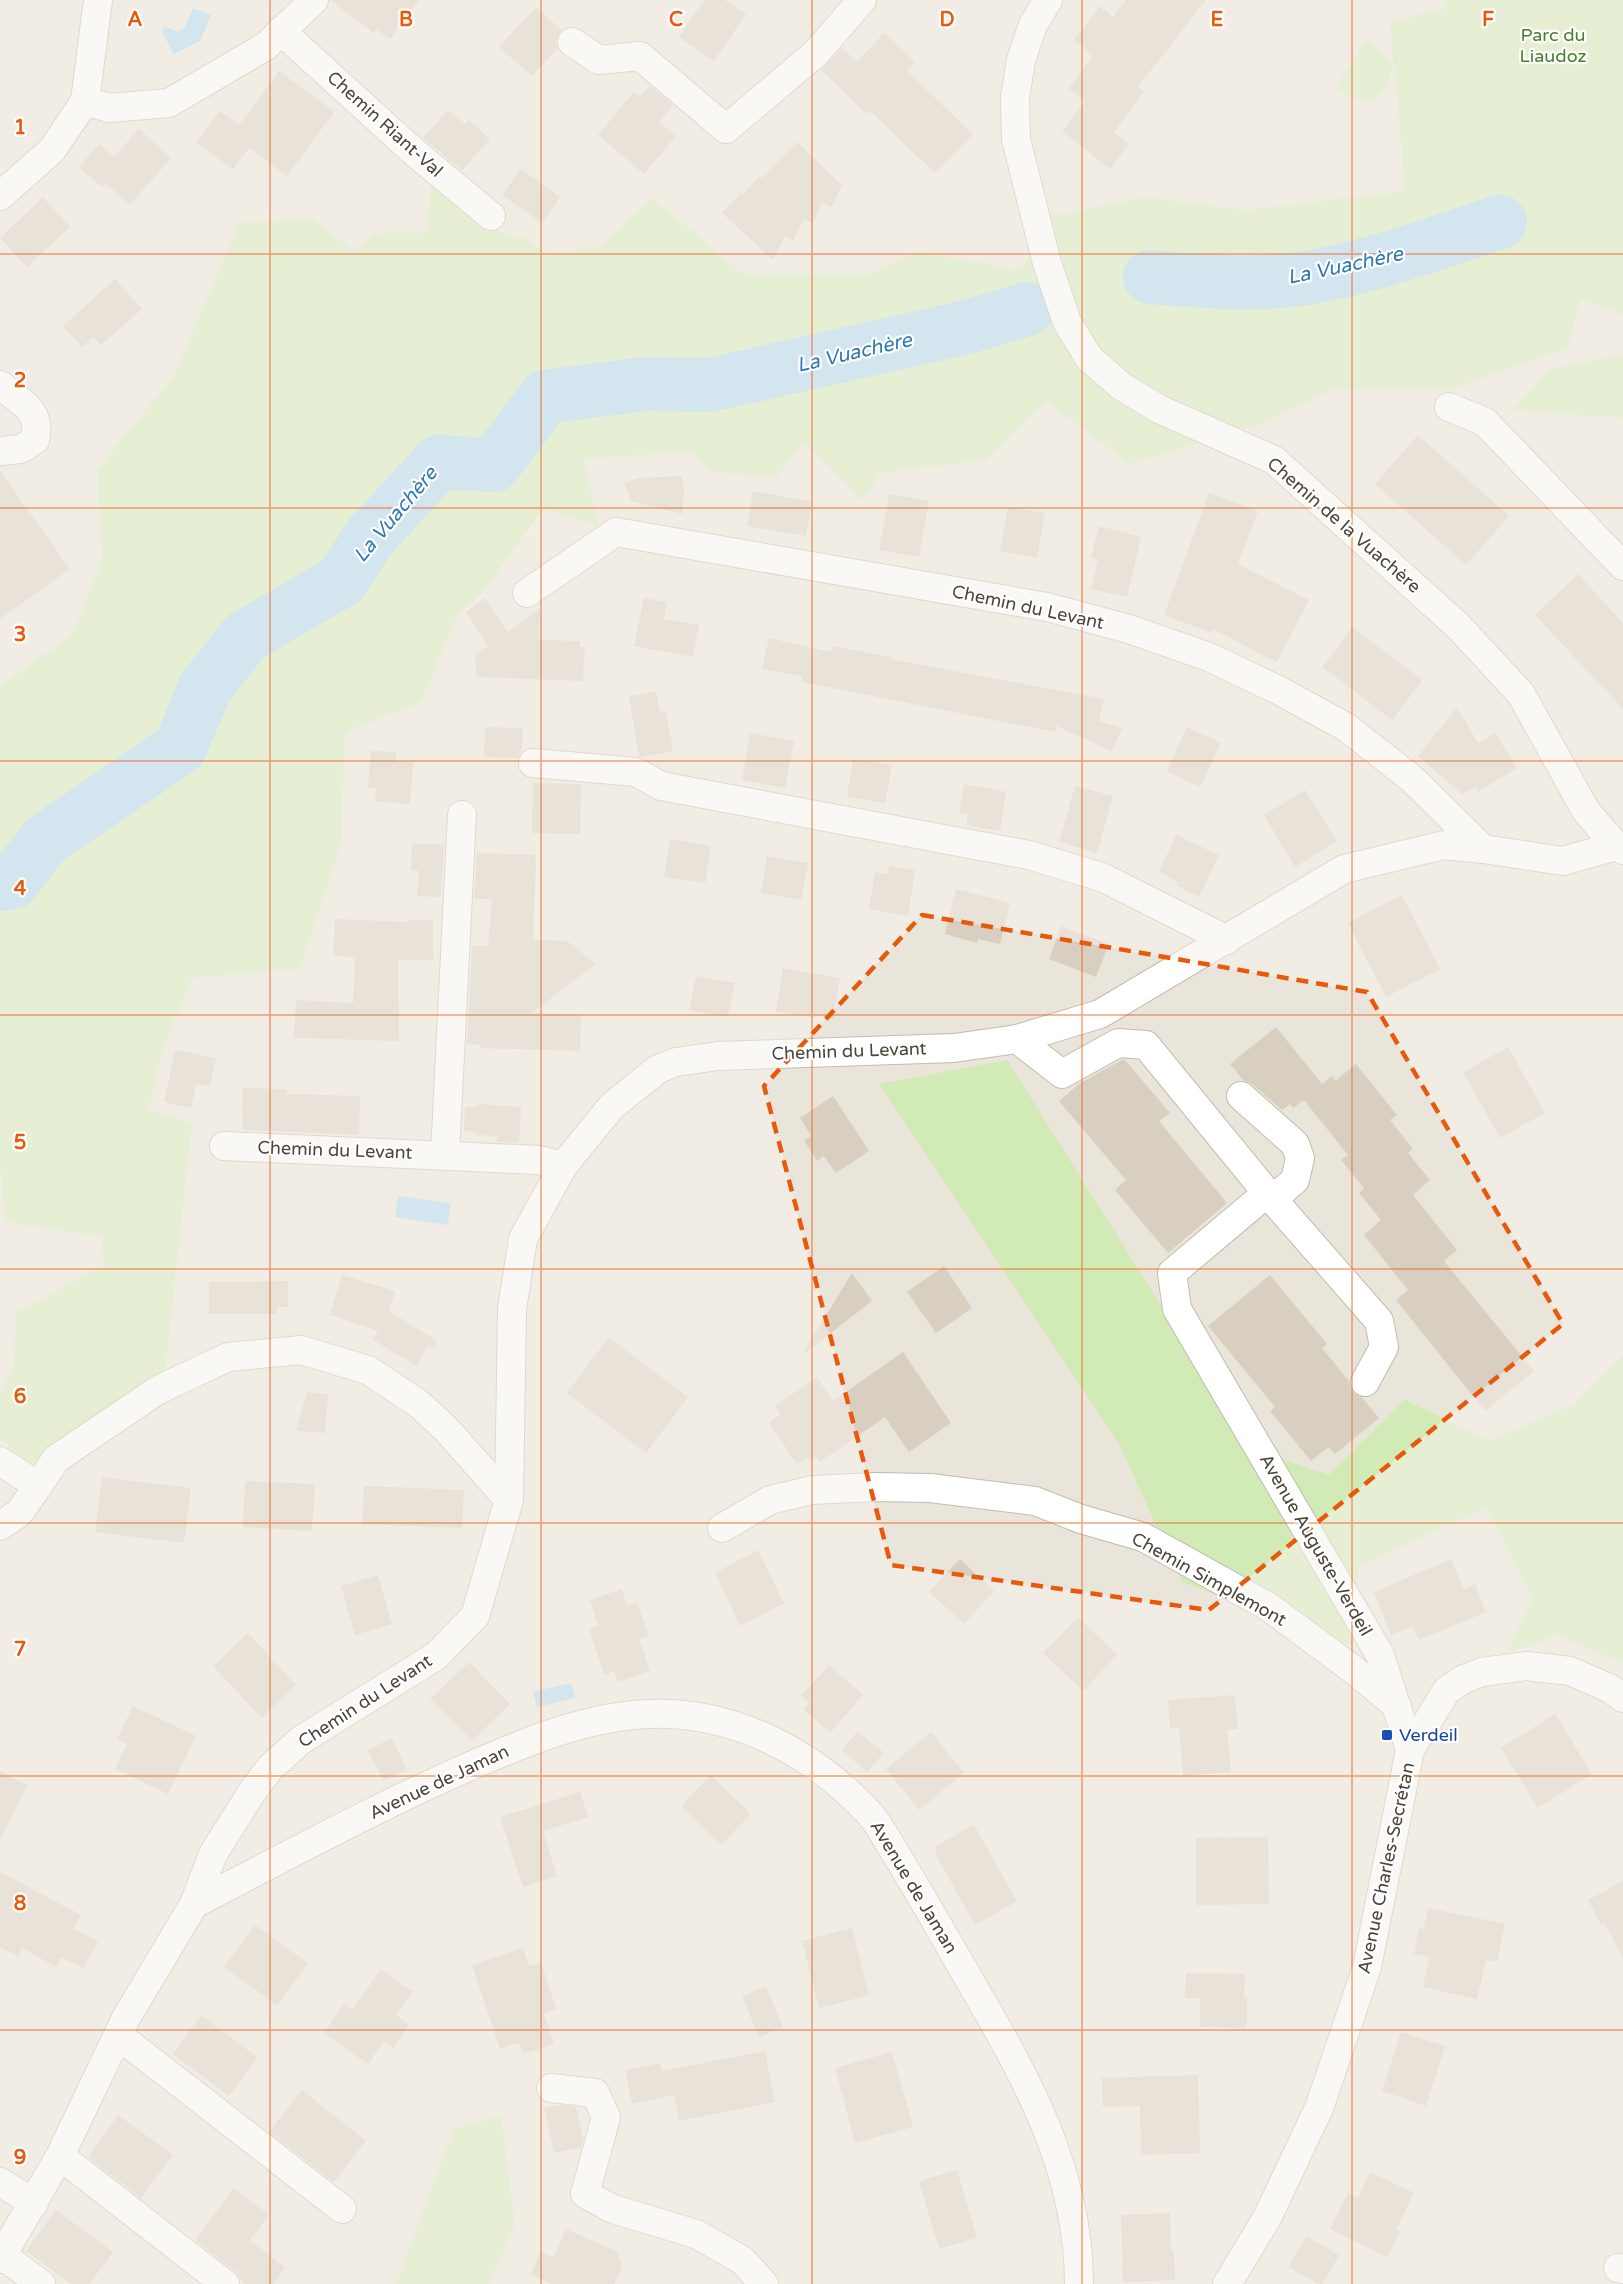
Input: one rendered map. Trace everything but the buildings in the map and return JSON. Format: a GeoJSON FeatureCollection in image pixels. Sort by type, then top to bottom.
{"type":"FeatureCollection","features":[{"type":"Feature","properties":{"kind":"street"},"geometry":{"type":"LineString","coordinates":[[0,196],[52,150],[85,101],[98,0]]}},
{"type":"Feature","properties":{"kind":"street"},"geometry":{"type":"LineString","coordinates":[[85,101],[110,108],[169,103],[266,46],[314,0]]}},
{"type":"Feature","properties":{"kind":"street"},"geometry":{"type":"LineString","coordinates":[[572,42],[599,60],[640,56],[726,129],[816,53],[862,0]]}},
{"type":"Feature","properties":{"kind":"street","name":"Chemin de la Vuachère"},"geometry":{"type":"LineString","coordinates":[[1048,0],[1033,25],[1021,60],[1015,98],[1016,139],[1047,263],[1067,322],[1089,358],[1121,386],[1159,409],[1274,460],[1458,626],[1521,694],[1586,811],[1619,848]]}},
{"type":"Feature","properties":{"kind":"street","name":"Chemin Riant-Val"},"geometry":{"type":"LineString","coordinates":[[281,31],[414,152],[491,216]]}},
{"type":"Feature","properties":{"kind":"street"},"geometry":{"type":"LineString","coordinates":[[0,385],[30,408],[38,427],[35,440],[21,449],[0,451]]}},
{"type":"Feature","properties":{"kind":"street"},"geometry":{"type":"LineString","coordinates":[[1449,407],[1485,422],[1623,566]]}},
{"type":"Feature","properties":{"kind":"street","name":"Chemin du Levant"},"geometry":{"type":"LineString","coordinates":[[527,593],[616,532],[1057,609],[1129,629],[1209,657],[1278,690],[1346,727],[1412,778],[1483,849]]}},
{"type":"Feature","properties":{"kind":"street"},"geometry":{"type":"LineString","coordinates":[[533,763],[636,772],[661,786],[1029,855],[1104,878],[1227,940]]}},
{"type":"Feature","properties":{"kind":"street"},"geometry":{"type":"LineString","coordinates":[[445,1155],[462,815]]}},
{"type":"Feature","properties":{"kind":"street","name":"Chemin du Levant"},"geometry":{"type":"LineString","coordinates":[[41,2284],[1,2257],[60,2156],[126,2018],[194,1904],[213,1854],[252,1792],[270,1768],[301,1740],[436,1656],[475,1616],[509,1500],[512,1309],[523,1239],[563,1166],[612,1106],[658,1069],[676,1062],[718,1056],[954,1047],[1017,1039],[1100,1014],[1344,869],[1444,845],[1563,861],[1619,848]]}},
{"type":"Feature","properties":{"kind":"street"},"geometry":{"type":"LineString","coordinates":[[1017,1039],[1062,1074],[1118,1043],[1146,1045],[1270,1196],[1379,1321],[1384,1347],[1365,1383]]}},
{"type":"Feature","properties":{"kind":"street","name":"Avenue Auguste-Verdeil"},"geometry":{"type":"LineString","coordinates":[[1242,1096],[1295,1144],[1300,1158],[1294,1180],[1270,1196],[1172,1273],[1177,1309],[1380,1655],[1396,1706]]}},
{"type":"Feature","properties":{"kind":"street","name":"Chemin du Levant"},"geometry":{"type":"LineString","coordinates":[[224,1146],[539,1160],[563,1166]]}},
{"type":"Feature","properties":{"kind":"street"},"geometry":{"type":"LineString","coordinates":[[0,1526],[19,1513],[56,1459],[158,1390],[228,1357],[301,1350],[368,1370],[419,1404],[446,1429],[509,1500]]}},
{"type":"Feature","properties":{"kind":"street"},"geometry":{"type":"LineString","coordinates":[[0,1461],[38,1486]]}},
{"type":"Feature","properties":{"kind":"street","name":"Chemin Simplemont"},"geometry":{"type":"LineString","coordinates":[[722,1528],[770,1500],[812,1490],[875,1487],[930,1488],[1035,1501],[1081,1519],[1143,1537],[1269,1607],[1355,1671],[1396,1706]]}},
{"type":"Feature","properties":{"kind":"street"},"geometry":{"type":"LineString","coordinates":[[1396,1706],[1430,1716],[1446,1690],[1464,1679],[1482,1672],[1527,1666],[1570,1671],[1611,1689],[1623,1698]]}},
{"type":"Feature","properties":{"kind":"street"},"geometry":{"type":"LineString","coordinates":[[1396,1706],[1410,1750]]}},
{"type":"Feature","properties":{"kind":"street","name":"Avenue de Jaman"},"geometry":{"type":"LineString","coordinates":[[194,1904],[420,1788],[520,1744],[597,1720],[649,1714],[678,1715],[707,1719],[758,1734],[787,1747],[848,1792],[872,1817],[907,1872],[1027,2080],[1054,2144],[1074,2220],[1079,2284]]}},
{"type":"Feature","properties":{"kind":"street","name":"Avenue Charles-Secrétan"},"geometry":{"type":"LineString","coordinates":[[1227,2284],[1267,2218],[1319,2108],[1367,1967],[1410,1750],[1430,1716]]}},
{"type":"Feature","properties":{"kind":"street"},"geometry":{"type":"LineString","coordinates":[[118,2036],[342,2209]]}},
{"type":"Feature","properties":{"kind":"street"},"geometry":{"type":"LineString","coordinates":[[551,2088],[595,2093],[606,2117],[585,2194],[614,2209],[696,2234],[742,2260],[764,2284]]}},
{"type":"Feature","properties":{"kind":"street"},"geometry":{"type":"LineString","coordinates":[[60,2156],[225,2284]]}},
{"type":"Feature","properties":{"kind":"street"},"geometry":{"type":"LineString","coordinates":[[0,2182],[34,2203]]}},
{"type":"Feature","properties":{"kind":"highlighted area"},"geometry":{"type":"Polygon","coordinates":[[[922,915],[1367,992],[1563,1324],[1209,1610],[891,1565],[764,1086],[922,915]]]}},
{"type":"Feature","properties":{"kind":"shaded area"},"geometry":{"type":"Polygon","coordinates":[[[0,0],[1444,0],[1446,8],[1390,22],[1405,191],[1245,210],[1145,197],[1021,270],[916,251],[870,274],[745,275],[653,198],[600,246],[549,255],[524,238],[504,234],[433,175],[427,233],[377,233],[353,250],[310,218],[239,223],[175,374],[97,470],[102,559],[73,634],[0,686],[0,0]]]}},
{"type":"Feature","properties":{"kind":"shaded area"},"geometry":{"type":"Polygon","coordinates":[[[1581,299],[1623,315],[1623,355],[1514,411],[1623,418],[1623,2284],[0,2284],[0,1439],[32,1465],[165,1373],[149,1110],[165,1043],[192,978],[300,969],[341,844],[345,732],[421,702],[457,617],[482,593],[583,459],[692,452],[712,471],[803,441],[881,473],[987,460],[1046,401],[1130,464],[1256,426],[1332,390],[1581,299]]]}},
{"type":"Feature","properties":{"kind":"shaded area"},"geometry":{"type":"Polygon","coordinates":[[[0,1164],[5,1222],[102,1237],[103,1267],[15,1313],[14,1367],[0,1391],[0,1164]]]}},
{"type":"Feature","properties":{"kind":"green space","name":"Parc du Liaudoz"},"geometry":{"type":"Polygon","coordinates":[[[1444,0],[1623,0],[1623,315],[1581,299],[1567,348],[1452,389],[1332,390],[1256,426],[1130,464],[1046,401],[987,460],[881,473],[862,500],[803,441],[776,478],[712,471],[692,452],[583,459],[599,525],[544,509],[482,593],[457,617],[421,702],[345,732],[341,844],[300,969],[192,978],[165,1043],[149,1110],[192,1123],[165,1373],[32,1465],[0,1439],[0,1391],[14,1367],[15,1313],[103,1266],[102,1237],[5,1222],[0,1164],[0,686],[73,634],[102,559],[97,470],[175,374],[239,223],[311,218],[353,250],[377,233],[427,233],[432,175],[504,234],[524,238],[549,255],[600,246],[653,198],[745,275],[870,274],[916,251],[1021,270],[1052,216],[1145,197],[1245,210],[1405,191],[1394,64],[1383,92],[1371,100],[1353,98],[1336,86],[1368,39],[1393,62],[1390,22],[1446,8],[1444,0]]]}},
{"type":"Feature","properties":{"kind":"green space"},"geometry":{"type":"Polygon","coordinates":[[[1623,355],[1623,418],[1513,411],[1548,370],[1623,355]]]}},
{"type":"Feature","properties":{"kind":"green space"},"geometry":{"type":"Polygon","coordinates":[[[1007,1060],[1251,1449],[1329,1475],[1405,1400],[1490,1441],[1575,1404],[1623,1356],[1623,1663],[1558,1635],[1507,1653],[1533,1598],[1486,1507],[1359,1566],[1352,1645],[1182,1582],[1119,1444],[879,1084],[1007,1060]]]}},
{"type":"Feature","properties":{"kind":"green space"},"geometry":{"type":"Polygon","coordinates":[[[501,2116],[515,2226],[488,2284],[396,2284],[454,2129],[501,2116]]]}},
{"type":"Feature","properties":{"kind":"water"},"geometry":{"type":"Polygon","coordinates":[[[193,8],[211,15],[200,41],[174,54],[162,32],[164,26],[178,32],[185,27],[193,8]]]}},
{"type":"Feature","properties":{"kind":"water"},"geometry":{"type":"Polygon","coordinates":[[[398,1196],[450,1203],[448,1225],[395,1217],[398,1196]]]}},
{"type":"Feature","properties":{"kind":"water"},"geometry":{"type":"Polygon","coordinates":[[[571,1683],[575,1698],[537,1707],[533,1692],[571,1683]]]}},
{"type":"Feature","properties":{"kind":"waterway","name":"La Vuachère"},"geometry":{"type":"LineString","coordinates":[[1150,277],[1248,282],[1306,278],[1380,261],[1500,222]]}},
{"type":"Feature","properties":{"kind":"waterway","name":"La Vuachère"},"geometry":{"type":"LineString","coordinates":[[0,884],[13,882],[45,840],[180,748],[205,688],[245,637],[341,581],[370,537],[439,462],[494,465],[545,397],[644,384],[710,385],[963,328],[1027,309]]}},
{"type":"Feature","properties":{"kind":"place","name":"Verdeil"},"geometry":{"type":"Point","coordinates":[1387,1735]}}]}
